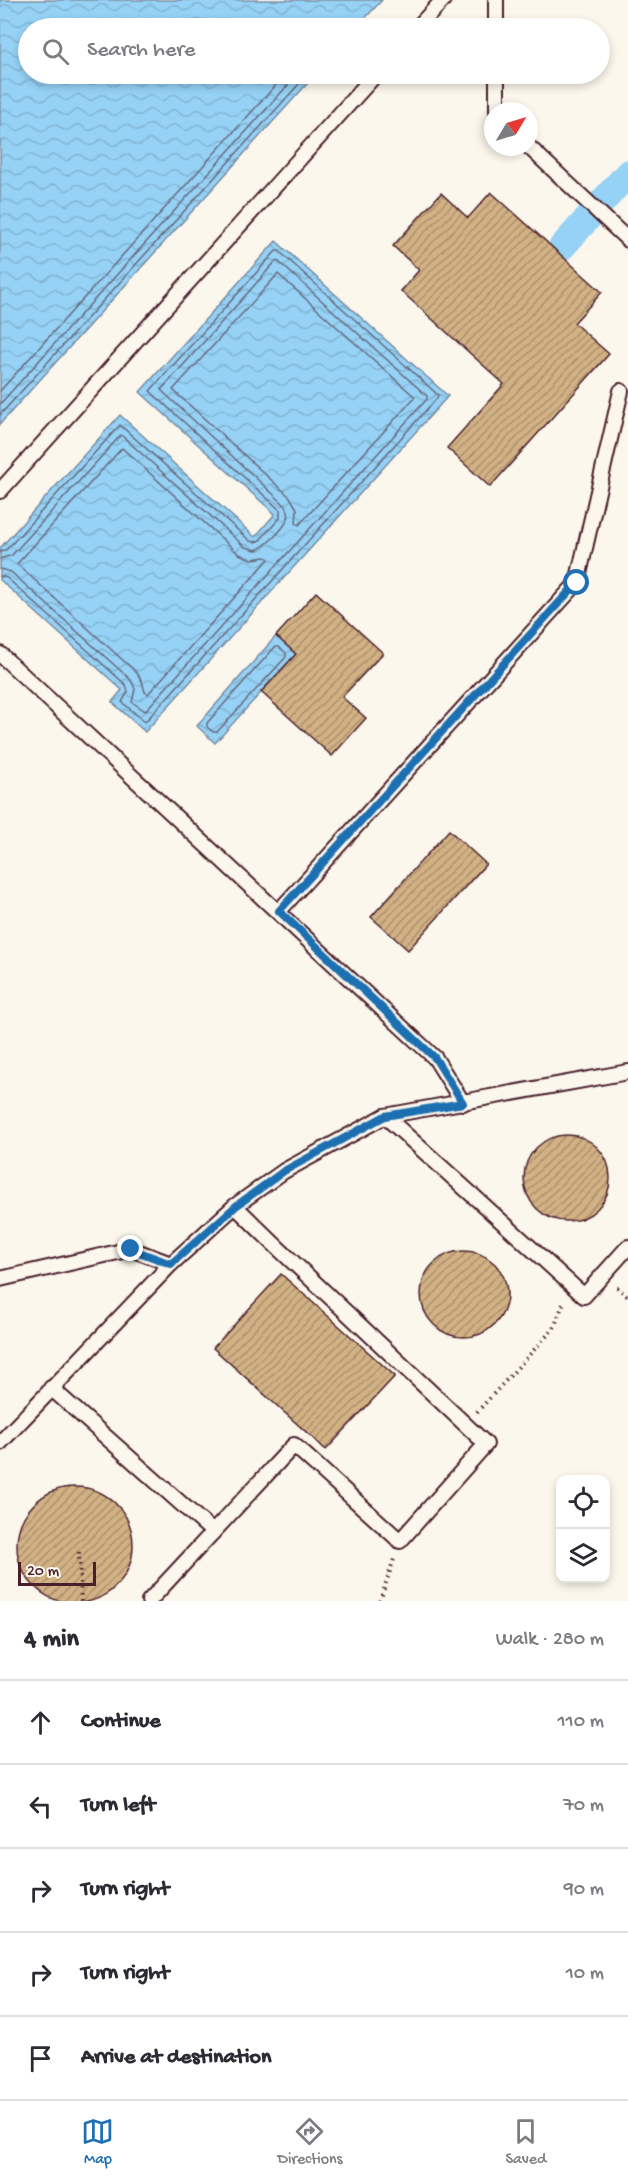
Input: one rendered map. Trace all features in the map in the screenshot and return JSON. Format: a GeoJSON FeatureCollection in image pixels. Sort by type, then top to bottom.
{"type":"FeatureCollection","features":[{"type":"Feature","properties":{"kind":"lane"},"geometry":{"type":"LineString","coordinates":[[426,18],[443,0]]}},
{"type":"Feature","properties":{"kind":"lane"},"geometry":{"type":"LineString","coordinates":[[496,0],[496,18]]}},
{"type":"Feature","properties":{"kind":"lane"},"geometry":{"type":"LineString","coordinates":[[0,490],[367,84]]}},
{"type":"Feature","properties":{"kind":"lane"},"geometry":{"type":"LineString","coordinates":[[497,84],[497,102]]}},
{"type":"Feature","properties":{"kind":"lane"},"geometry":{"type":"LineString","coordinates":[[538,155],[628,240]]}},
{"type":"Feature","properties":{"kind":"lane"},"geometry":{"type":"LineString","coordinates":[[279,911],[577,583],[621,392]]}},
{"type":"Feature","properties":{"kind":"lane"},"geometry":{"type":"LineString","coordinates":[[1,655],[435,1058],[463,1103]]}},
{"type":"Feature","properties":{"kind":"lane"},"geometry":{"type":"LineString","coordinates":[[0,1443],[171,1264],[236,1206],[284,1171],[385,1116],[628,1072]]}},
{"type":"Feature","properties":{"kind":"lane"},"geometry":{"type":"LineString","coordinates":[[385,1116],[584,1296],[628,1247]]}},
{"type":"Feature","properties":{"kind":"lane"},"geometry":{"type":"LineString","coordinates":[[149,1601],[294,1446],[400,1541],[486,1444],[236,1206]]}},
{"type":"Feature","properties":{"kind":"lane"},"geometry":{"type":"LineString","coordinates":[[0,1279],[131,1249],[171,1264]]}},
{"type":"Feature","properties":{"kind":"lane"},"geometry":{"type":"LineString","coordinates":[[51,1388],[213,1532]]}},
{"type":"Feature","properties":{"kind":"path"},"geometry":{"type":"LineString","coordinates":[[465,1424],[554,1328],[571,1283]]}},
{"type":"Feature","properties":{"kind":"path"},"geometry":{"type":"LineString","coordinates":[[380,1601],[400,1541]]}},
{"type":"Feature","properties":{"kind":"path"},"geometry":{"type":"LineString","coordinates":[[79,1552],[81,1601]]}},
{"type":"Feature","properties":{"kind":"water"},"geometry":{"type":"Polygon","coordinates":[[[0,0],[382,0],[365,18],[18,18],[18,84],[307,84],[0,424],[0,0]]]}},
{"type":"Feature","properties":{"kind":"water"},"geometry":{"type":"Polygon","coordinates":[[[276,241],[448,396],[145,732],[112,702],[122,690],[0,580],[0,548],[120,415],[255,537],[275,514],[140,392],[276,241]]]}},
{"type":"Feature","properties":{"kind":"water"},"geometry":{"type":"Polygon","coordinates":[[[276,636],[296,654],[215,743],[197,726],[276,636]]]}},
{"type":"Feature","properties":{"kind":"building"},"geometry":{"type":"Polygon","coordinates":[[[491,192],[602,292],[574,323],[609,354],[490,487],[447,448],[504,384],[401,291],[419,270],[393,246],[441,193],[468,218],[491,192]]]}},
{"type":"Feature","properties":{"kind":"building"},"geometry":{"type":"Polygon","coordinates":[[[316,592],[383,653],[342,697],[366,718],[332,756],[261,692],[296,654],[276,636],[316,592]]]}},
{"type":"Feature","properties":{"kind":"building"},"geometry":{"type":"Polygon","coordinates":[[[449,830],[486,864],[408,950],[371,917],[449,830]]]}},
{"type":"Feature","properties":{"kind":"building"},"geometry":{"type":"Polygon","coordinates":[[[567,1135],[583,1139],[597,1148],[606,1162],[610,1178],[606,1194],[597,1208],[583,1217],[567,1221],[551,1217],[537,1208],[528,1194],[524,1178],[528,1162],[537,1148],[551,1139],[567,1135]]]}},
{"type":"Feature","properties":{"kind":"building"},"geometry":{"type":"Polygon","coordinates":[[[464,1251],[480,1255],[494,1264],[503,1278],[507,1294],[503,1310],[494,1324],[480,1333],[464,1337],[448,1333],[434,1324],[425,1310],[421,1294],[425,1278],[434,1264],[448,1255],[464,1251]]]}},
{"type":"Feature","properties":{"kind":"building"},"geometry":{"type":"Polygon","coordinates":[[[281,1274],[395,1376],[326,1450],[213,1348],[281,1274]]]}},
{"type":"Feature","properties":{"kind":"building"},"geometry":{"type":"Polygon","coordinates":[[[64,1488],[86,1488],[107,1497],[123,1513],[132,1534],[132,1556],[123,1577],[107,1593],[89,1601],[61,1601],[43,1593],[27,1577],[18,1556],[18,1534],[27,1513],[43,1497],[64,1488]]]}},
{"type":"Feature","properties":{"kind":"waterway"},"geometry":{"type":"LineString","coordinates":[[562,247],[628,173]]}},
{"type":"Feature","properties":{"kind":"route"},"geometry":{"type":"LineString","coordinates":[[131,1249],[171,1264],[236,1206],[284,1171],[385,1116],[463,1103],[435,1058],[279,911],[577,583]]}}]}
